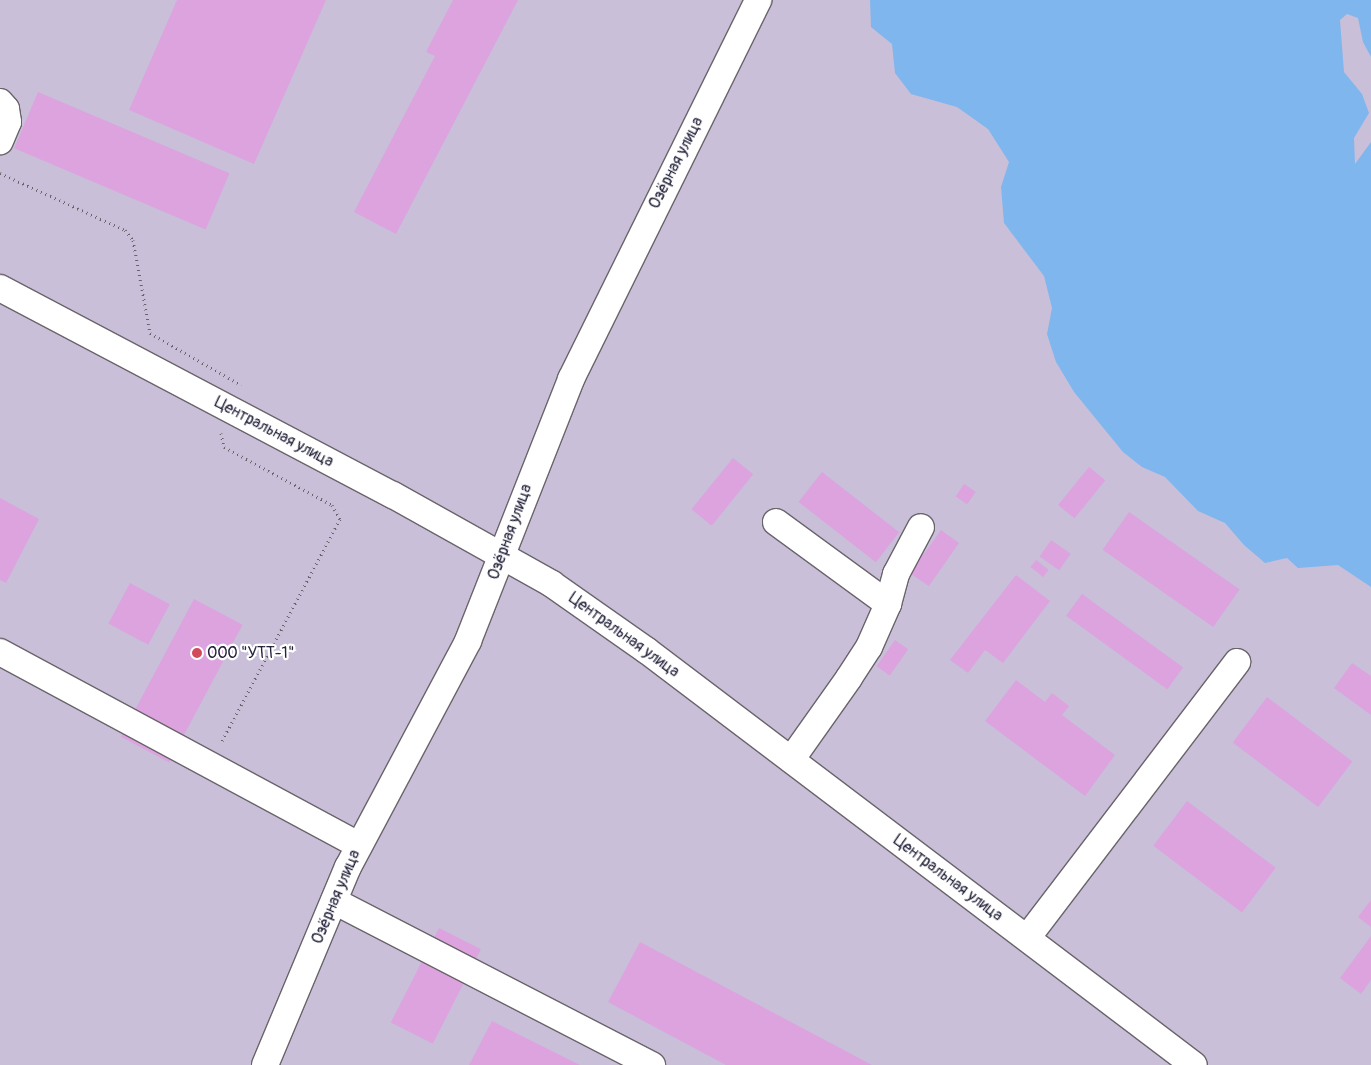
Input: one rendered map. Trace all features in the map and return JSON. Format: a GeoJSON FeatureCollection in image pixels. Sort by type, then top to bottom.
{"type":"FeatureCollection","features":[{"type":"Feature","properties":{"kind":"street","name":"Озёрная улица"},"geometry":{"type":"LineString","coordinates":[[265,1065],[358,845],[448,683],[503,554],[571,379],[758,0]]}},
{"type":"Feature","properties":{"kind":"street"},"geometry":{"type":"LineString","coordinates":[[0,102],[6,109],[8,122],[0,140]]}},
{"type":"Feature","properties":{"kind":"street","name":"Центральная улица"},"geometry":{"type":"LineString","coordinates":[[0,288],[503,554],[594,612],[1194,1065]]}},
{"type":"Feature","properties":{"kind":"street"},"geometry":{"type":"LineString","coordinates":[[776,522],[888,604]]}},
{"type":"Feature","properties":{"kind":"street"},"geometry":{"type":"LineString","coordinates":[[791,760],[854,670],[888,604],[896,574],[921,527]]}},
{"type":"Feature","properties":{"kind":"street"},"geometry":{"type":"LineString","coordinates":[[0,652],[358,845]]}},
{"type":"Feature","properties":{"kind":"street"},"geometry":{"type":"LineString","coordinates":[[1027,938],[1237,662]]}},
{"type":"Feature","properties":{"kind":"street"},"geometry":{"type":"LineString","coordinates":[[334,901],[652,1065]]}},
{"type":"Feature","properties":{"kind":"path"},"geometry":{"type":"LineString","coordinates":[[0,173],[124,230],[133,240],[150,333],[240,383],[243,388],[219,436],[224,447],[332,505],[340,519],[209,765]]}},
{"type":"Feature","properties":{"kind":"shaded area"},"geometry":{"type":"Polygon","coordinates":[[[0,0],[1371,0],[1371,1065],[0,1065],[0,0]]]}},
{"type":"Feature","properties":{"kind":"water"},"geometry":{"type":"Polygon","coordinates":[[[870,0],[1371,0],[1371,57],[1363,42],[1358,18],[1347,14],[1340,20],[1344,72],[1362,94],[1369,113],[1354,138],[1355,164],[1371,142],[1371,587],[1338,565],[1298,568],[1287,558],[1265,563],[1244,545],[1225,523],[1198,511],[1165,477],[1142,467],[1123,452],[1074,392],[1056,362],[1047,334],[1052,308],[1044,276],[1004,223],[1001,187],[1009,162],[988,129],[957,107],[911,94],[895,73],[892,44],[871,27],[870,0]]]}},
{"type":"Feature","properties":{"kind":"building"},"geometry":{"type":"Polygon","coordinates":[[[177,0],[326,0],[254,164],[129,110],[177,0]]]}},
{"type":"Feature","properties":{"kind":"building"},"geometry":{"type":"Polygon","coordinates":[[[453,0],[518,0],[396,234],[354,212],[435,56],[426,52],[453,0]]]}},
{"type":"Feature","properties":{"kind":"building"},"geometry":{"type":"Polygon","coordinates":[[[38,92],[229,173],[206,229],[14,148],[38,92]]]}},
{"type":"Feature","properties":{"kind":"building"},"geometry":{"type":"Polygon","coordinates":[[[733,458],[753,474],[712,526],[691,509],[733,458]]]}},
{"type":"Feature","properties":{"kind":"building"},"geometry":{"type":"Polygon","coordinates":[[[1089,467],[1105,480],[1074,518],[1058,505],[1089,467]]]}},
{"type":"Feature","properties":{"kind":"building"},"geometry":{"type":"Polygon","coordinates":[[[822,472],[899,532],[876,562],[799,502],[822,472]]]}},
{"type":"Feature","properties":{"kind":"building"},"geometry":{"type":"Polygon","coordinates":[[[964,484],[976,492],[967,504],[956,496],[964,484]]]}},
{"type":"Feature","properties":{"kind":"building"},"geometry":{"type":"Polygon","coordinates":[[[0,498],[39,519],[6,583],[0,580],[0,498]]]}},
{"type":"Feature","properties":{"kind":"building"},"geometry":{"type":"Polygon","coordinates":[[[1129,512],[1240,589],[1213,627],[1103,550],[1129,512]]]}},
{"type":"Feature","properties":{"kind":"building"},"geometry":{"type":"Polygon","coordinates":[[[941,530],[959,543],[929,586],[911,574],[920,552],[924,554],[941,530]]]}},
{"type":"Feature","properties":{"kind":"building"},"geometry":{"type":"Polygon","coordinates":[[[1051,540],[1071,554],[1059,570],[1040,556],[1051,540]]]}},
{"type":"Feature","properties":{"kind":"building"},"geometry":{"type":"Polygon","coordinates":[[[1036,560],[1049,570],[1043,577],[1030,567],[1036,560]]]}},
{"type":"Feature","properties":{"kind":"building"},"geometry":{"type":"Polygon","coordinates":[[[1016,575],[1050,601],[1003,663],[985,650],[968,673],[950,660],[1016,575]]]}},
{"type":"Feature","properties":{"kind":"building"},"geometry":{"type":"Polygon","coordinates":[[[130,583],[170,604],[148,645],[108,624],[130,583]]]}},
{"type":"Feature","properties":{"kind":"building"},"geometry":{"type":"Polygon","coordinates":[[[1082,594],[1183,667],[1167,689],[1066,616],[1082,594]]]}},
{"type":"Feature","properties":{"kind":"building","name":"ООО \"УТТ-1\""},"geometry":{"type":"Polygon","coordinates":[[[194,599],[243,625],[169,763],[121,737],[194,599]]]}},
{"type":"Feature","properties":{"kind":"building"},"geometry":{"type":"Polygon","coordinates":[[[895,640],[908,649],[890,675],[877,666],[895,640]]]}},
{"type":"Feature","properties":{"kind":"building"},"geometry":{"type":"Polygon","coordinates":[[[1352,663],[1371,676],[1371,715],[1334,688],[1352,663]]]}},
{"type":"Feature","properties":{"kind":"building"},"geometry":{"type":"Polygon","coordinates":[[[1016,680],[1045,702],[1052,693],[1069,706],[1062,715],[1115,755],[1085,796],[985,721],[1016,680]]]}},
{"type":"Feature","properties":{"kind":"building"},"geometry":{"type":"Polygon","coordinates":[[[1267,697],[1352,761],[1318,807],[1233,743],[1267,697]]]}},
{"type":"Feature","properties":{"kind":"building"},"geometry":{"type":"Polygon","coordinates":[[[1187,801],[1276,868],[1242,913],[1153,846],[1187,801]]]}},
{"type":"Feature","properties":{"kind":"building"},"geometry":{"type":"Polygon","coordinates":[[[1371,900],[1371,927],[1358,917],[1371,900]]]}},
{"type":"Feature","properties":{"kind":"building"},"geometry":{"type":"Polygon","coordinates":[[[439,928],[481,949],[433,1044],[391,1022],[439,928]]]}},
{"type":"Feature","properties":{"kind":"building"},"geometry":{"type":"Polygon","coordinates":[[[1371,936],[1371,980],[1361,994],[1340,978],[1371,936]]]}},
{"type":"Feature","properties":{"kind":"building"},"geometry":{"type":"Polygon","coordinates":[[[640,942],[872,1065],[726,1065],[608,1002],[640,942]]]}},
{"type":"Feature","properties":{"kind":"building"},"geometry":{"type":"Polygon","coordinates":[[[492,1021],[580,1065],[469,1065],[492,1021]]]}},
{"type":"Feature","properties":{"kind":"place","name":"ООО \"УТТ-1\""},"geometry":{"type":"Point","coordinates":[197,653]}}]}
